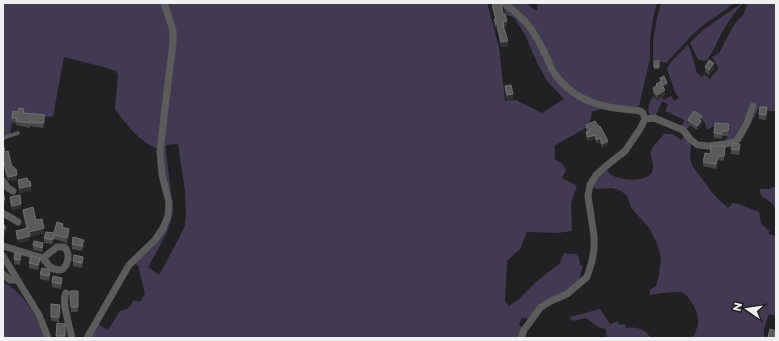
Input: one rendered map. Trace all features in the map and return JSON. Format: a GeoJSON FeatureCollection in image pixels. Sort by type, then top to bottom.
{"type":"FeatureCollection","features":[{"type":"Feature","properties":{"kind":"street"},"geometry":{"type":"LineString","coordinates":[[87,338],[129,265],[155,240],[163,228],[168,216],[169,202],[162,175],[160,152],[173,30],[164,3]]}},
{"type":"Feature","properties":{"kind":"street"},"geometry":{"type":"LineString","coordinates":[[503,3],[517,13],[531,28],[537,37],[554,74],[566,86],[582,97],[597,104],[640,111],[643,113],[645,119],[640,130],[625,151],[596,174],[590,185],[588,196],[594,236],[594,249],[592,262],[587,277],[567,294],[541,307],[524,330],[521,338]]}},
{"type":"Feature","properties":{"kind":"street"},"geometry":{"type":"LineString","coordinates":[[645,119],[654,118],[683,130],[691,140],[698,145],[708,146],[725,144],[734,142],[738,139],[747,123],[753,106]]}},
{"type":"Feature","properties":{"kind":"street"},"geometry":{"type":"LineString","coordinates":[[3,181],[8,188],[13,191]]}},
{"type":"Feature","properties":{"kind":"street"},"geometry":{"type":"LineString","coordinates":[[3,213],[18,222]]}},
{"type":"Feature","properties":{"kind":"street"},"geometry":{"type":"LineString","coordinates":[[3,246],[43,258]]}},
{"type":"Feature","properties":{"kind":"street"},"geometry":{"type":"LineString","coordinates":[[3,256],[39,315],[48,338]]}},
{"type":"Feature","properties":{"kind":"street"},"geometry":{"type":"LineString","coordinates":[[3,274],[10,280],[17,280]]}},
{"type":"Feature","properties":{"kind":"street"},"geometry":{"type":"LineString","coordinates":[[66,293],[64,295],[64,306],[72,338]]}},
{"type":"Feature","properties":{"kind":"lane"},"geometry":{"type":"LineString","coordinates":[[3,138],[18,133]]}},
{"type":"Feature","properties":{"kind":"shaded area"},"geometry":{"type":"Polygon","coordinates":[[[3,3],[162,3],[169,25],[171,38],[158,149],[151,146],[139,137],[115,109],[118,75],[116,71],[64,57],[53,116],[48,117],[14,112],[10,134],[3,136],[3,3]]]}},
{"type":"Feature","properties":{"kind":"shaded area"},"geometry":{"type":"Polygon","coordinates":[[[166,3],[487,3],[499,47],[505,101],[516,100],[542,113],[564,99],[547,81],[527,38],[514,17],[506,15],[503,4],[529,28],[560,83],[612,111],[603,109],[592,112],[589,126],[554,146],[555,160],[562,164],[566,170],[562,178],[577,186],[571,203],[572,231],[557,233],[527,232],[520,249],[507,261],[505,301],[509,306],[519,299],[537,281],[560,263],[564,253],[576,254],[579,258],[580,265],[583,266],[579,280],[567,292],[528,319],[522,317],[519,325],[524,328],[519,338],[90,338],[98,324],[108,330],[120,311],[129,308],[134,300],[140,302],[145,294],[138,266],[134,263],[170,219],[163,162],[163,144],[176,44],[166,3]],[[178,144],[166,145],[173,209],[172,217],[164,239],[148,267],[159,275],[185,225],[185,190],[178,144]]]}},
{"type":"Feature","properties":{"kind":"shaded area"},"geometry":{"type":"Polygon","coordinates":[[[507,3],[525,3],[534,10],[537,10],[538,3],[657,3],[650,40],[650,59],[639,106],[628,108],[611,106],[582,95],[561,78],[538,35],[507,3]]]}},
{"type":"Feature","properties":{"kind":"shaded area"},"geometry":{"type":"Polygon","coordinates":[[[661,3],[735,3],[702,26],[666,63],[653,60],[653,41],[661,3]]]}},
{"type":"Feature","properties":{"kind":"shaded area"},"geometry":{"type":"Polygon","coordinates":[[[742,3],[726,26],[707,60],[703,61],[698,59],[690,43],[703,30],[742,3]]]}},
{"type":"Feature","properties":{"kind":"shaded area"},"geometry":{"type":"Polygon","coordinates":[[[748,3],[776,3],[776,111],[758,109],[744,134],[726,142],[729,129],[715,125],[707,130],[704,121],[694,113],[687,123],[690,126],[685,130],[650,115],[648,107],[653,96],[657,100],[662,97],[664,100],[671,96],[674,101],[679,98],[675,92],[667,69],[671,62],[688,45],[697,73],[702,77],[704,74],[710,79],[719,68],[712,57],[719,53],[731,30],[743,15],[748,3]],[[662,101],[656,115],[682,126],[684,120],[665,111],[668,104],[662,101]]]}},
{"type":"Feature","properties":{"kind":"shaded area"},"geometry":{"type":"Polygon","coordinates":[[[664,134],[673,134],[681,140],[684,136],[691,145],[691,163],[714,195],[728,208],[733,203],[759,212],[761,223],[769,231],[769,234],[776,236],[776,316],[769,314],[764,329],[764,338],[692,338],[697,328],[698,317],[694,307],[684,293],[679,292],[650,295],[650,290],[656,286],[661,258],[657,243],[650,229],[632,209],[627,196],[621,191],[612,188],[598,189],[591,187],[606,167],[609,173],[618,178],[631,180],[649,176],[653,169],[651,156],[652,149],[664,134]]]}},
{"type":"Feature","properties":{"kind":"shaded area"},"geometry":{"type":"Polygon","coordinates":[[[776,186],[776,211],[771,202],[762,197],[760,189],[769,189],[776,186]]]}},
{"type":"Feature","properties":{"kind":"shaded area"},"geometry":{"type":"Polygon","coordinates":[[[3,282],[10,286],[23,298],[38,322],[44,338],[3,338],[3,282]]]}},
{"type":"Feature","properties":{"kind":"shaded area"},"geometry":{"type":"Polygon","coordinates":[[[600,309],[610,324],[618,321],[619,325],[625,324],[626,328],[634,327],[643,330],[651,338],[607,338],[606,329],[598,327],[586,318],[572,321],[570,317],[600,309]]]}},
{"type":"Feature","properties":{"kind":"building"},"geometry":{"type":"Polygon","coordinates":[[[492,3],[502,3],[503,5],[501,5],[503,14],[505,14],[507,21],[503,22],[503,25],[508,41],[501,42],[497,24],[494,19],[496,19],[492,3]]]}},
{"type":"Feature","properties":{"kind":"building"},"geometry":{"type":"Polygon","coordinates":[[[709,60],[714,63],[709,70],[705,67],[709,60]]]}},
{"type":"Feature","properties":{"kind":"building"},"geometry":{"type":"Polygon","coordinates":[[[654,61],[659,61],[659,67],[654,67],[654,61]]]}},
{"type":"Feature","properties":{"kind":"building"},"geometry":{"type":"Polygon","coordinates":[[[664,76],[667,83],[662,85],[660,78],[664,76]]]}},
{"type":"Feature","properties":{"kind":"building"},"geometry":{"type":"Polygon","coordinates":[[[660,82],[665,90],[657,95],[653,88],[660,82]]]}},
{"type":"Feature","properties":{"kind":"building"},"geometry":{"type":"Polygon","coordinates":[[[511,85],[513,94],[507,95],[505,86],[511,85]]]}},
{"type":"Feature","properties":{"kind":"building"},"geometry":{"type":"Polygon","coordinates":[[[760,107],[767,107],[766,115],[759,114],[760,107]]]}},
{"type":"Feature","properties":{"kind":"building"},"geometry":{"type":"Polygon","coordinates":[[[19,108],[24,109],[23,113],[45,115],[43,123],[16,121],[17,118],[12,118],[13,111],[18,112],[19,108]]]}},
{"type":"Feature","properties":{"kind":"building"},"geometry":{"type":"Polygon","coordinates":[[[694,111],[702,116],[699,120],[701,121],[697,126],[688,120],[694,111]]]}},
{"type":"Feature","properties":{"kind":"building"},"geometry":{"type":"Polygon","coordinates":[[[595,121],[599,127],[600,126],[608,141],[602,144],[600,138],[597,140],[595,135],[588,137],[586,132],[590,131],[586,125],[595,121]]]}},
{"type":"Feature","properties":{"kind":"building"},"geometry":{"type":"Polygon","coordinates":[[[715,123],[729,124],[728,131],[722,131],[722,134],[714,133],[715,123]]]}},
{"type":"Feature","properties":{"kind":"building"},"geometry":{"type":"Polygon","coordinates":[[[3,143],[5,152],[8,151],[12,167],[16,169],[17,175],[9,177],[6,172],[3,161],[3,143]]]}},
{"type":"Feature","properties":{"kind":"building"},"geometry":{"type":"Polygon","coordinates":[[[733,143],[740,144],[739,150],[731,149],[733,143]]]}},
{"type":"Feature","properties":{"kind":"building"},"geometry":{"type":"Polygon","coordinates":[[[711,146],[725,146],[724,156],[718,156],[716,164],[703,162],[705,153],[710,154],[711,146]]]}},
{"type":"Feature","properties":{"kind":"building"},"geometry":{"type":"Polygon","coordinates":[[[27,178],[28,181],[30,181],[31,186],[20,188],[18,180],[27,178]]]}},
{"type":"Feature","properties":{"kind":"building"},"geometry":{"type":"Polygon","coordinates":[[[20,195],[21,204],[12,206],[10,197],[20,195]]]}},
{"type":"Feature","properties":{"kind":"building"},"geometry":{"type":"Polygon","coordinates":[[[33,207],[36,220],[42,219],[44,228],[29,232],[30,236],[18,239],[16,231],[28,228],[23,210],[33,207]]]}},
{"type":"Feature","properties":{"kind":"building"},"geometry":{"type":"Polygon","coordinates":[[[57,222],[63,224],[62,227],[69,229],[67,238],[54,235],[52,240],[44,238],[46,232],[54,233],[57,222]]]}},
{"type":"Feature","properties":{"kind":"building"},"geometry":{"type":"Polygon","coordinates":[[[3,223],[6,228],[3,230],[3,223]]]}},
{"type":"Feature","properties":{"kind":"building"},"geometry":{"type":"Polygon","coordinates":[[[73,237],[84,240],[82,246],[72,244],[73,237]]]}},
{"type":"Feature","properties":{"kind":"building"},"geometry":{"type":"Polygon","coordinates":[[[34,241],[43,243],[42,248],[33,245],[34,241]]]}},
{"type":"Feature","properties":{"kind":"building"},"geometry":{"type":"Polygon","coordinates":[[[15,252],[21,254],[20,260],[14,259],[15,252]]]}},
{"type":"Feature","properties":{"kind":"building"},"geometry":{"type":"Polygon","coordinates":[[[74,255],[83,257],[82,263],[73,261],[74,255]]]}},
{"type":"Feature","properties":{"kind":"building"},"geometry":{"type":"Polygon","coordinates":[[[31,256],[40,259],[38,265],[29,263],[31,256]]]}},
{"type":"Feature","properties":{"kind":"building"},"geometry":{"type":"Polygon","coordinates":[[[42,268],[50,270],[49,276],[40,274],[42,268]]]}},
{"type":"Feature","properties":{"kind":"building"},"geometry":{"type":"Polygon","coordinates":[[[53,276],[62,278],[61,284],[52,282],[53,276]]]}},
{"type":"Feature","properties":{"kind":"building"},"geometry":{"type":"Polygon","coordinates":[[[70,291],[78,291],[78,307],[71,307],[70,291]]]}},
{"type":"Feature","properties":{"kind":"building"},"geometry":{"type":"Polygon","coordinates":[[[51,304],[60,305],[59,317],[51,317],[51,304]]]}},
{"type":"Feature","properties":{"kind":"building"},"geometry":{"type":"Polygon","coordinates":[[[57,323],[65,324],[65,336],[56,336],[57,323]]]}},
{"type":"Feature","properties":{"kind":"building"},"geometry":{"type":"Polygon","coordinates":[[[770,329],[776,331],[774,338],[768,337],[770,329]]]}}]}
